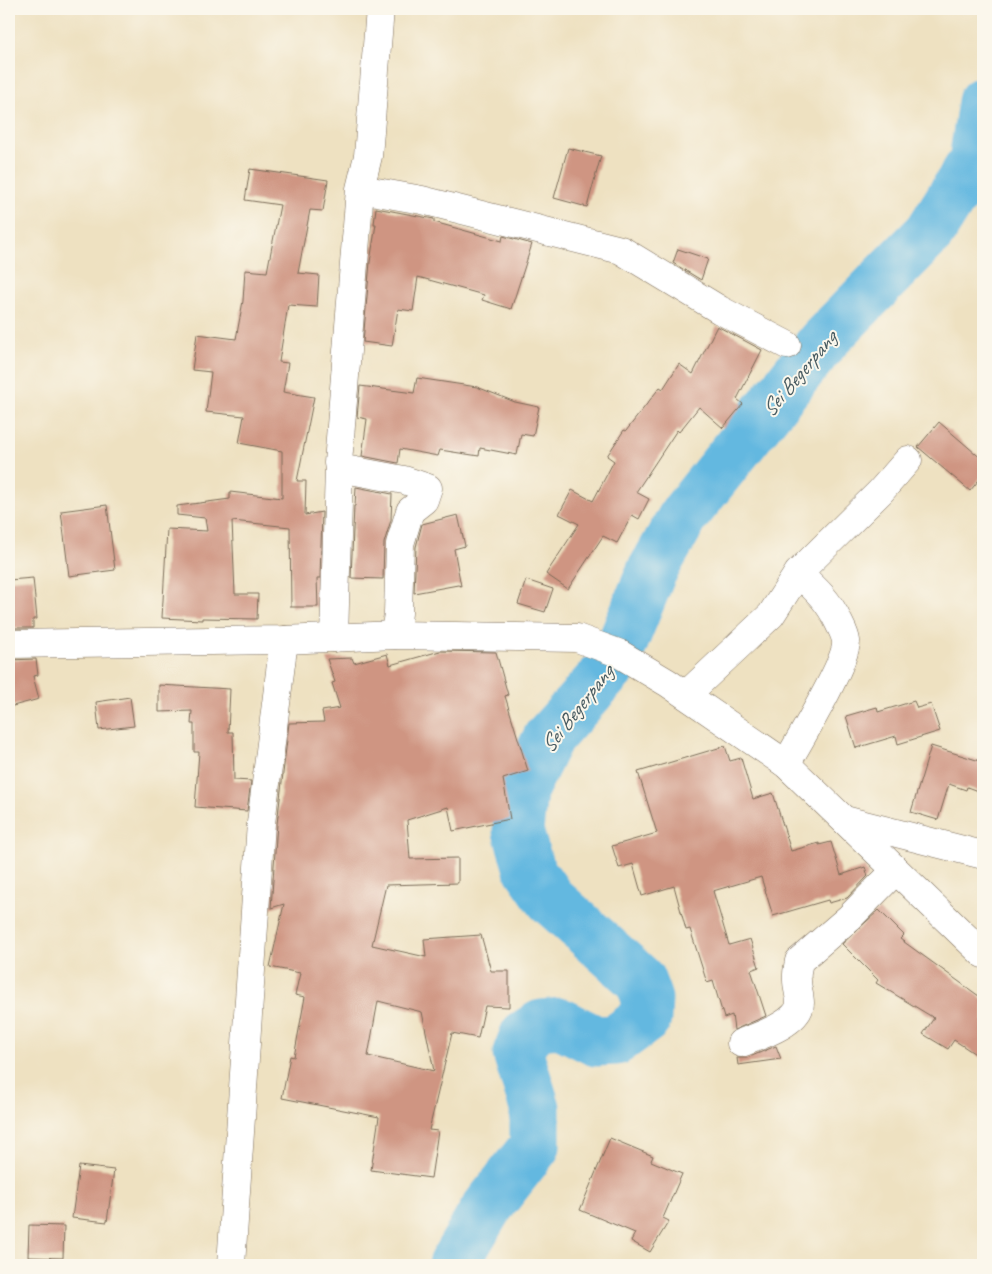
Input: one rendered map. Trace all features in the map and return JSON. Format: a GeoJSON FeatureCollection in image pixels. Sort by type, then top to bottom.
{"type":"FeatureCollection","features":[{"type":"Feature","properties":{"kind":"street"},"geometry":{"type":"LineString","coordinates":[[334,638],[338,463],[360,189],[368,156],[380,9]]}},
{"type":"Feature","properties":{"kind":"street"},"geometry":{"type":"LineString","coordinates":[[360,189],[422,200],[621,250],[720,310],[787,345]]}},
{"type":"Feature","properties":{"kind":"street"},"geometry":{"type":"LineString","coordinates":[[677,689],[772,615],[798,573],[880,492],[908,460]]}},
{"type":"Feature","properties":{"kind":"street"},"geometry":{"type":"LineString","coordinates":[[339,468],[404,480],[428,488],[424,500],[410,511],[400,544],[398,613],[395,635]]}},
{"type":"Feature","properties":{"kind":"street"},"geometry":{"type":"LineString","coordinates":[[786,764],[837,670],[846,646],[845,635],[834,611],[825,598],[798,573]]}},
{"type":"Feature","properties":{"kind":"street"},"geometry":{"type":"LineString","coordinates":[[9,644],[284,640],[395,635],[577,638],[618,653],[677,689],[786,764],[983,954]]}},
{"type":"Feature","properties":{"kind":"street"},"geometry":{"type":"LineString","coordinates":[[230,1265],[261,823],[284,640]]}},
{"type":"Feature","properties":{"kind":"street"},"geometry":{"type":"LineString","coordinates":[[845,820],[983,855]]}},
{"type":"Feature","properties":{"kind":"street"},"geometry":{"type":"LineString","coordinates":[[741,1044],[774,1030],[797,1013],[800,1005],[796,979],[799,960],[850,917],[895,871]]}},
{"type":"Feature","properties":{"kind":"building"},"geometry":{"type":"Polygon","coordinates":[[[568,148],[601,156],[587,207],[554,198],[568,148]]]}},
{"type":"Feature","properties":{"kind":"building"},"geometry":{"type":"Polygon","coordinates":[[[250,169],[328,180],[323,211],[310,210],[298,273],[319,275],[317,307],[288,305],[279,362],[288,363],[283,392],[314,397],[297,481],[306,481],[305,515],[322,512],[320,578],[317,578],[318,607],[291,607],[290,527],[232,521],[235,594],[258,594],[257,619],[202,618],[202,620],[162,618],[167,529],[207,531],[205,518],[177,515],[177,506],[230,499],[230,492],[282,498],[282,451],[239,443],[244,416],[206,412],[211,372],[192,370],[197,334],[236,339],[243,301],[245,270],[267,272],[280,205],[245,200],[250,169]]]}},
{"type":"Feature","properties":{"kind":"building"},"geometry":{"type":"Polygon","coordinates":[[[376,208],[434,219],[434,222],[502,241],[503,236],[532,244],[511,309],[482,300],[484,295],[418,277],[413,311],[398,309],[392,346],[363,342],[370,262],[376,224],[374,224],[376,208]]]}},
{"type":"Feature","properties":{"kind":"building"},"geometry":{"type":"Polygon","coordinates":[[[678,249],[708,259],[701,280],[673,263],[678,249]]]}},
{"type":"Feature","properties":{"kind":"building"},"geometry":{"type":"Polygon","coordinates":[[[717,326],[762,350],[737,399],[743,404],[723,428],[699,407],[679,432],[677,430],[636,492],[649,499],[639,519],[632,515],[617,543],[603,536],[568,589],[546,574],[579,524],[559,514],[572,490],[593,501],[614,461],[607,456],[624,430],[626,431],[660,387],[663,389],[679,364],[693,374],[717,326]]]}},
{"type":"Feature","properties":{"kind":"building"},"geometry":{"type":"Polygon","coordinates":[[[417,378],[477,387],[515,402],[539,407],[533,436],[521,434],[517,455],[480,448],[479,456],[440,450],[438,456],[400,449],[398,463],[362,456],[367,419],[357,417],[360,386],[414,393],[417,378]]]}},
{"type":"Feature","properties":{"kind":"building"},"geometry":{"type":"Polygon","coordinates":[[[939,422],[983,460],[983,475],[970,491],[918,447],[939,422]]]}},
{"type":"Feature","properties":{"kind":"building"},"geometry":{"type":"Polygon","coordinates":[[[356,487],[392,494],[391,520],[384,543],[383,579],[351,578],[356,487]]]}},
{"type":"Feature","properties":{"kind":"building"},"geometry":{"type":"Polygon","coordinates":[[[107,505],[115,570],[69,576],[61,511],[107,505]]]}},
{"type":"Feature","properties":{"kind":"building"},"geometry":{"type":"Polygon","coordinates":[[[458,515],[465,546],[454,549],[461,586],[414,593],[416,547],[422,524],[458,515]]]}},
{"type":"Feature","properties":{"kind":"building"},"geometry":{"type":"Polygon","coordinates":[[[33,578],[37,619],[33,619],[33,628],[11,628],[9,580],[33,578]]]}},
{"type":"Feature","properties":{"kind":"building"},"geometry":{"type":"Polygon","coordinates":[[[526,580],[553,589],[545,612],[518,604],[526,580]]]}},
{"type":"Feature","properties":{"kind":"building"},"geometry":{"type":"Polygon","coordinates":[[[440,651],[496,652],[508,695],[505,696],[528,771],[503,779],[510,819],[453,831],[448,807],[407,820],[410,859],[458,858],[458,883],[386,885],[372,945],[426,957],[424,939],[481,935],[491,971],[509,971],[509,1007],[485,1006],[478,1038],[452,1033],[429,1130],[438,1131],[431,1178],[371,1170],[379,1117],[282,1098],[290,1056],[294,1057],[305,997],[295,995],[300,973],[270,967],[284,904],[271,908],[277,824],[289,723],[324,722],[322,711],[340,708],[332,683],[335,682],[327,659],[352,658],[354,663],[387,654],[390,665],[440,651]],[[378,1001],[368,1056],[434,1071],[422,1012],[378,1001]]]}},
{"type":"Feature","properties":{"kind":"building"},"geometry":{"type":"Polygon","coordinates":[[[36,659],[38,675],[33,676],[39,699],[9,707],[9,660],[36,659]]]}},
{"type":"Feature","properties":{"kind":"building"},"geometry":{"type":"Polygon","coordinates":[[[159,685],[230,689],[228,732],[233,732],[234,780],[251,781],[247,811],[195,807],[199,752],[194,752],[194,724],[191,724],[192,711],[159,712],[159,685]]]}},
{"type":"Feature","properties":{"kind":"building"},"geometry":{"type":"Polygon","coordinates":[[[130,697],[134,726],[99,730],[96,702],[130,697]]]}},
{"type":"Feature","properties":{"kind":"building"},"geometry":{"type":"Polygon","coordinates":[[[914,701],[917,708],[931,704],[940,731],[898,744],[896,736],[856,748],[846,716],[877,707],[878,712],[914,701]]]}},
{"type":"Feature","properties":{"kind":"building"},"geometry":{"type":"Polygon","coordinates":[[[725,746],[730,761],[741,758],[753,799],[773,793],[791,851],[819,843],[819,845],[831,842],[841,875],[865,867],[868,876],[847,898],[829,903],[828,900],[773,916],[761,877],[713,891],[729,945],[750,939],[759,967],[751,970],[766,1016],[734,1030],[732,1015],[724,1018],[713,981],[707,983],[690,929],[686,930],[674,886],[642,896],[633,864],[619,868],[612,846],[657,833],[638,772],[725,746]]]}},
{"type":"Feature","properties":{"kind":"building"},"geometry":{"type":"Polygon","coordinates":[[[931,746],[983,762],[983,793],[967,787],[966,790],[949,784],[938,820],[911,812],[931,746]]]}},
{"type":"Feature","properties":{"kind":"building"},"geometry":{"type":"Polygon","coordinates":[[[879,910],[904,935],[900,939],[983,999],[983,1059],[954,1040],[948,1049],[923,1034],[934,1018],[876,983],[878,980],[842,944],[879,910]]]}},
{"type":"Feature","properties":{"kind":"building"},"geometry":{"type":"Polygon","coordinates":[[[776,1046],[781,1059],[738,1065],[737,1058],[747,1058],[776,1046]]]}},
{"type":"Feature","properties":{"kind":"building"},"geometry":{"type":"Polygon","coordinates":[[[610,1138],[653,1156],[651,1161],[682,1174],[663,1218],[669,1221],[650,1252],[631,1241],[635,1233],[580,1210],[610,1138]]]}},
{"type":"Feature","properties":{"kind":"building"},"geometry":{"type":"Polygon","coordinates":[[[79,1166],[114,1170],[107,1222],[72,1218],[79,1166]]]}},
{"type":"Feature","properties":{"kind":"building"},"geometry":{"type":"Polygon","coordinates":[[[29,1225],[64,1226],[63,1258],[28,1257],[29,1225]]]}},
{"type":"Feature","properties":{"kind":"waterway","name":"Sei Begerpang"},"geometry":{"type":"LineString","coordinates":[[453,1265],[486,1209],[535,1146],[535,1108],[518,1053],[525,1035],[541,1025],[560,1023],[596,1041],[616,1040],[646,1018],[647,999],[640,980],[550,899],[529,869],[518,831],[522,791],[548,738],[614,664],[651,573],[684,515],[824,340],[930,232],[974,161],[983,102]]}}]}
